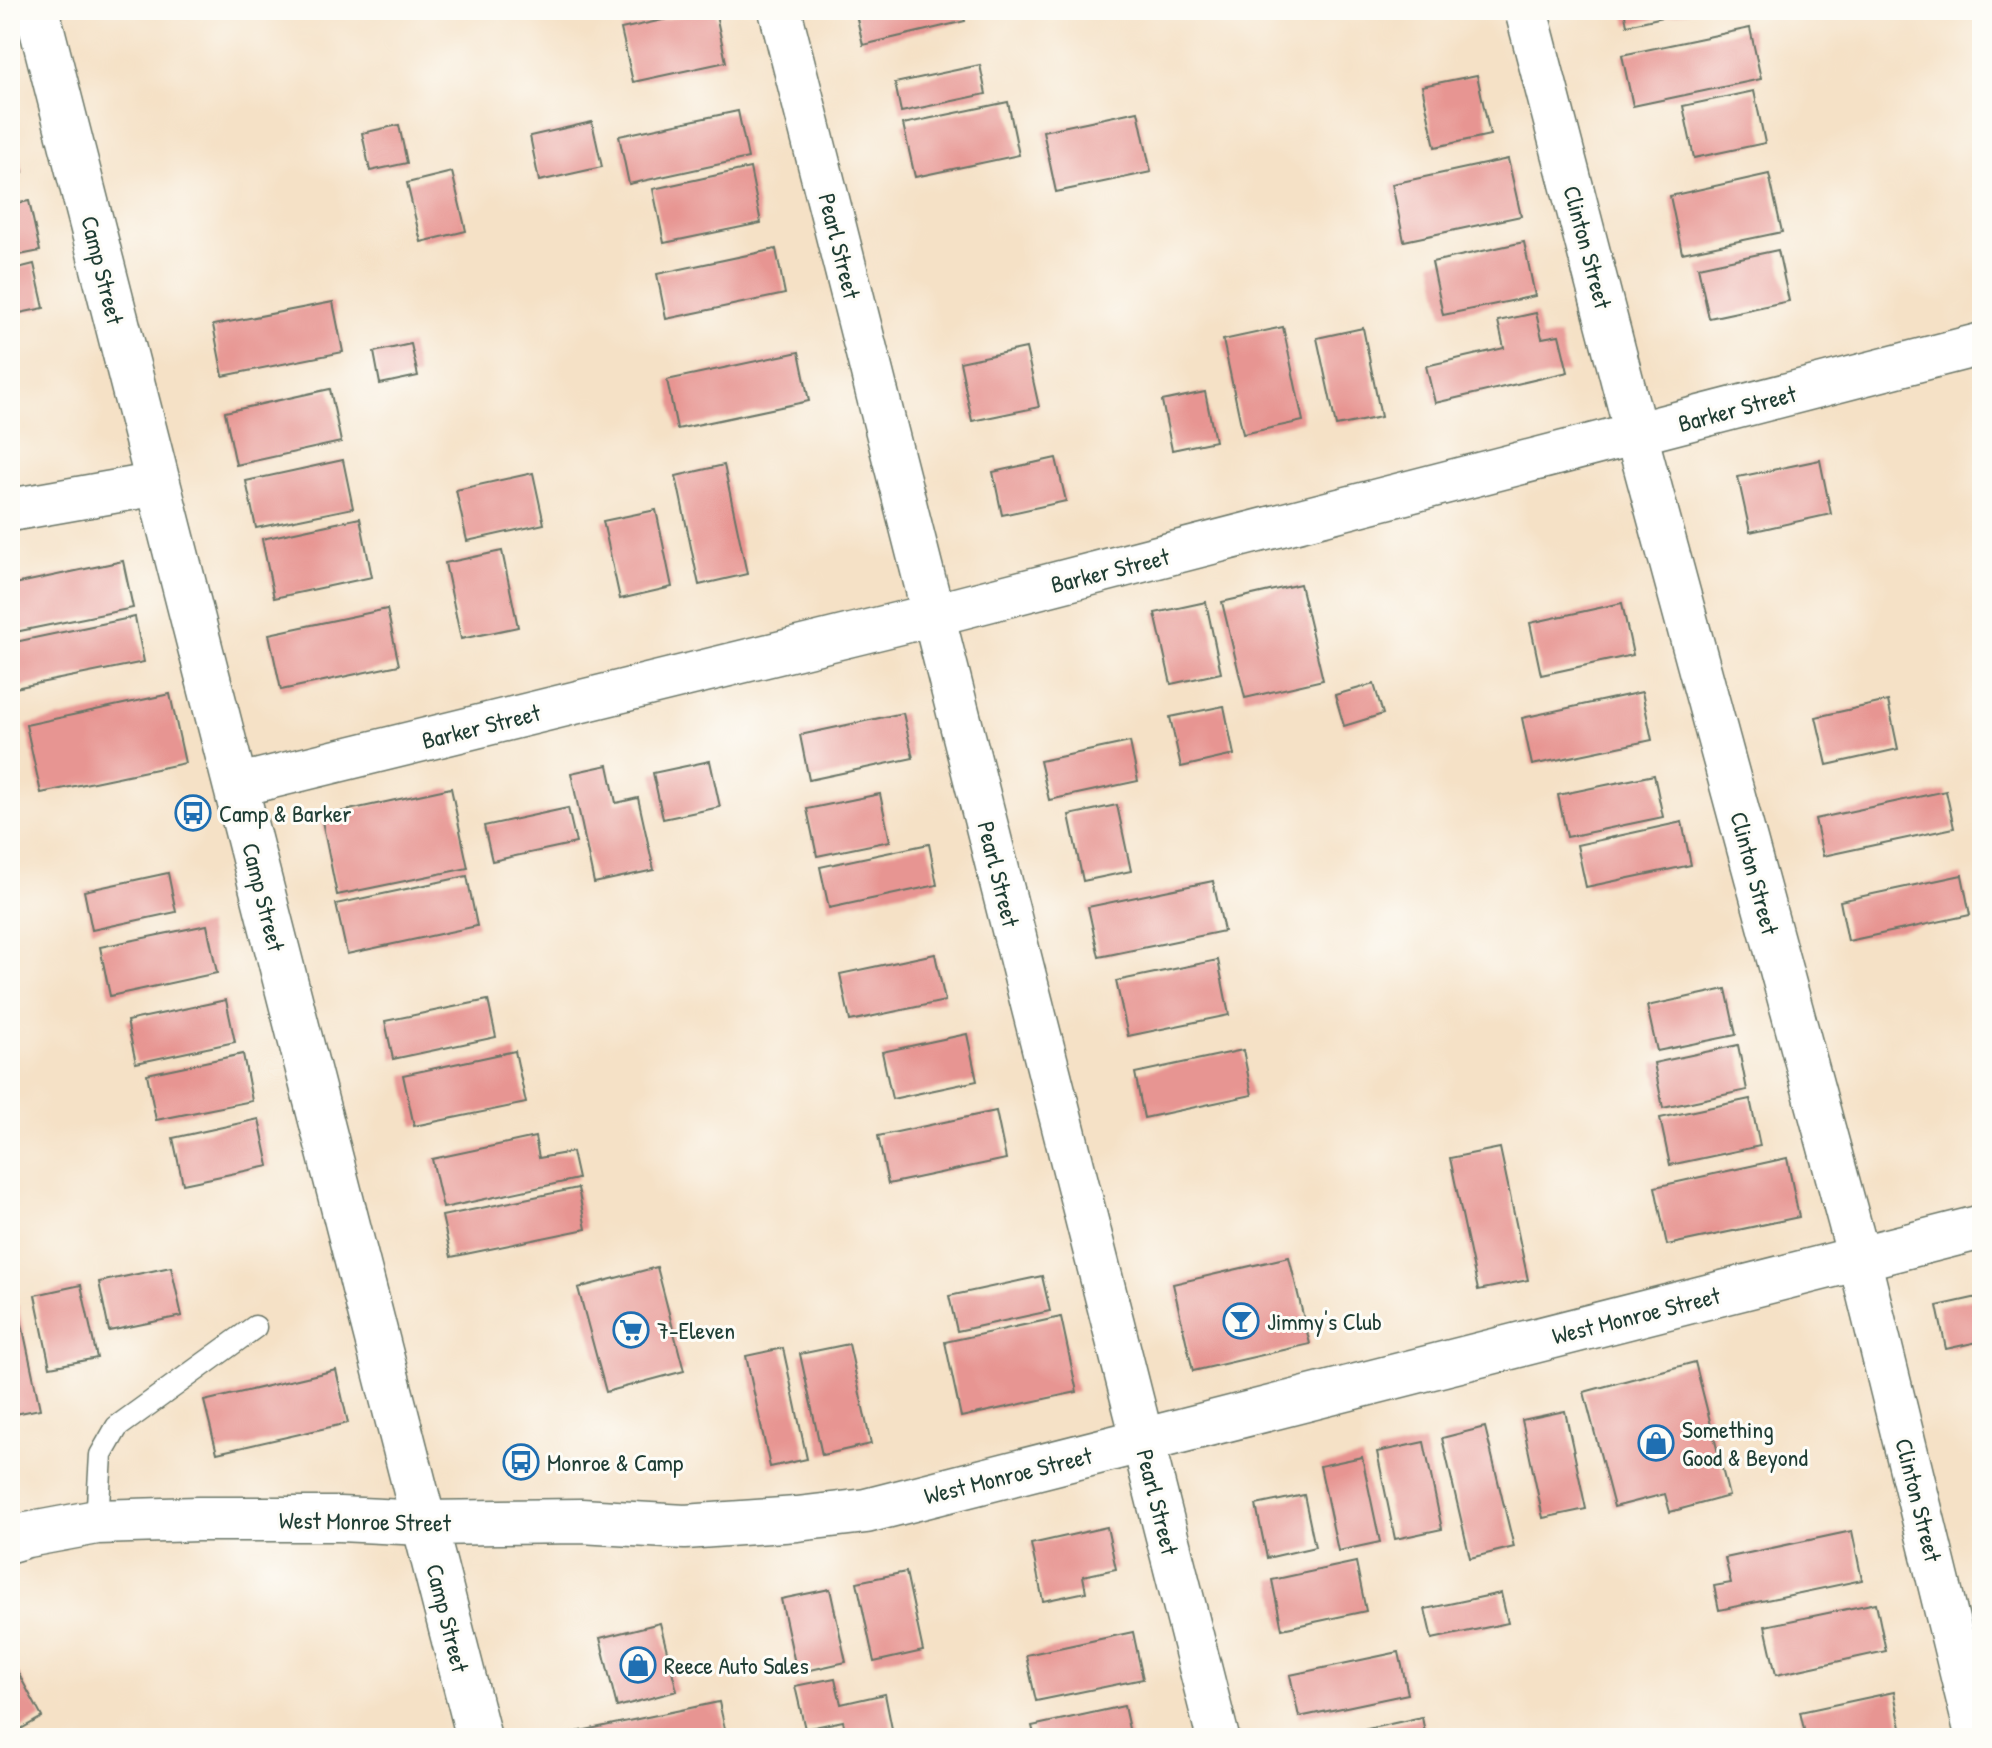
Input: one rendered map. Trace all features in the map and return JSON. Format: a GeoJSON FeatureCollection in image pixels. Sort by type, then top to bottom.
{"type":"FeatureCollection","features":[{"type":"Feature","properties":{"kind":"main road","name":"Camp Street"},"geometry":{"type":"LineString","coordinates":[[37,10],[479,1738]]}},
{"type":"Feature","properties":{"kind":"main road","name":"West Monroe Street"},"geometry":{"type":"LineString","coordinates":[[10,1540],[97,1522],[198,1519],[339,1519],[424,1523],[581,1521],[685,1527],[866,1511],[1982,1227]]}},
{"type":"Feature","properties":{"kind":"street","name":"Pearl Street"},"geometry":{"type":"LineString","coordinates":[[780,10],[1218,1738]]}},
{"type":"Feature","properties":{"kind":"street","name":"Clinton Street"},"geometry":{"type":"LineString","coordinates":[[1526,10],[1636,434],[1859,1258],[1977,1738]]}},
{"type":"Feature","properties":{"kind":"street","name":"Barker Street"},"geometry":{"type":"LineString","coordinates":[[235,786],[933,615],[1982,344]]}},
{"type":"Feature","properties":{"kind":"street"},"geometry":{"type":"LineString","coordinates":[[10,510],[158,484]]}},
{"type":"Feature","properties":{"kind":"lane"},"geometry":{"type":"LineString","coordinates":[[97,1522],[101,1455],[117,1427],[255,1327]]}},
{"type":"Feature","properties":{"kind":"building"},"geometry":{"type":"Polygon","coordinates":[[[715,10],[726,62],[633,82],[621,29],[715,10]]]}},
{"type":"Feature","properties":{"kind":"building"},"geometry":{"type":"Polygon","coordinates":[[[855,10],[962,10],[965,21],[863,45],[855,10]]]}},
{"type":"Feature","properties":{"kind":"building"},"geometry":{"type":"Polygon","coordinates":[[[1624,10],[1690,10],[1690,11],[1627,25],[1624,10]]]}},
{"type":"Feature","properties":{"kind":"building"},"geometry":{"type":"Polygon","coordinates":[[[1750,28],[1761,79],[1633,106],[1622,55],[1750,28]]]}},
{"type":"Feature","properties":{"kind":"building"},"geometry":{"type":"Polygon","coordinates":[[[980,65],[986,94],[901,112],[895,83],[980,65]]]}},
{"type":"Feature","properties":{"kind":"building"},"geometry":{"type":"Polygon","coordinates":[[[1477,75],[1490,135],[1435,147],[1422,86],[1477,75]]]}},
{"type":"Feature","properties":{"kind":"building"},"geometry":{"type":"Polygon","coordinates":[[[1754,91],[1765,143],[1694,158],[1683,106],[1754,91]]]}},
{"type":"Feature","properties":{"kind":"building"},"geometry":{"type":"Polygon","coordinates":[[[1008,102],[1019,155],[915,177],[903,124],[1008,102]]]}},
{"type":"Feature","properties":{"kind":"building"},"geometry":{"type":"Polygon","coordinates":[[[738,111],[748,158],[629,184],[619,136],[738,111]]]}},
{"type":"Feature","properties":{"kind":"building"},"geometry":{"type":"Polygon","coordinates":[[[1138,111],[1151,172],[1056,192],[1043,131],[1138,111]]]}},
{"type":"Feature","properties":{"kind":"building"},"geometry":{"type":"Polygon","coordinates":[[[10,117],[23,172],[10,175],[10,117]]]}},
{"type":"Feature","properties":{"kind":"building"},"geometry":{"type":"Polygon","coordinates":[[[592,122],[602,167],[539,181],[530,136],[592,122]]]}},
{"type":"Feature","properties":{"kind":"building"},"geometry":{"type":"Polygon","coordinates":[[[399,125],[407,163],[370,171],[362,133],[399,125]]]}},
{"type":"Feature","properties":{"kind":"building"},"geometry":{"type":"Polygon","coordinates":[[[1508,159],[1521,216],[1404,241],[1392,184],[1508,159]]]}},
{"type":"Feature","properties":{"kind":"building"},"geometry":{"type":"Polygon","coordinates":[[[750,168],[761,223],[664,243],[653,189],[750,168]]]}},
{"type":"Feature","properties":{"kind":"building"},"geometry":{"type":"Polygon","coordinates":[[[452,172],[466,231],[421,242],[407,183],[452,172]]]}},
{"type":"Feature","properties":{"kind":"building"},"geometry":{"type":"Polygon","coordinates":[[[1769,174],[1782,232],[1682,253],[1670,196],[1769,174]]]}},
{"type":"Feature","properties":{"kind":"building"},"geometry":{"type":"Polygon","coordinates":[[[29,201],[40,251],[10,257],[10,205],[29,201]]]}},
{"type":"Feature","properties":{"kind":"building"},"geometry":{"type":"Polygon","coordinates":[[[1524,242],[1535,296],[1443,315],[1432,262],[1524,242]]]}},
{"type":"Feature","properties":{"kind":"building"},"geometry":{"type":"Polygon","coordinates":[[[776,249],[785,294],[666,319],[657,274],[776,249]]]}},
{"type":"Feature","properties":{"kind":"building"},"geometry":{"type":"Polygon","coordinates":[[[1778,250],[1789,301],[1709,318],[1698,267],[1778,250]]]}},
{"type":"Feature","properties":{"kind":"building"},"geometry":{"type":"Polygon","coordinates":[[[34,264],[44,308],[10,315],[10,270],[34,264]]]}},
{"type":"Feature","properties":{"kind":"building"},"geometry":{"type":"Polygon","coordinates":[[[333,302],[343,352],[223,376],[213,325],[333,302]]]}},
{"type":"Feature","properties":{"kind":"building"},"geometry":{"type":"Polygon","coordinates":[[[1536,313],[1542,338],[1559,335],[1568,372],[1435,403],[1426,366],[1504,348],[1498,321],[1536,313]]]}},
{"type":"Feature","properties":{"kind":"building"},"geometry":{"type":"Polygon","coordinates":[[[1283,327],[1303,421],[1243,434],[1223,340],[1283,327]]]}},
{"type":"Feature","properties":{"kind":"building"},"geometry":{"type":"Polygon","coordinates":[[[1363,328],[1381,417],[1336,426],[1317,338],[1363,328]]]}},
{"type":"Feature","properties":{"kind":"building"},"geometry":{"type":"Polygon","coordinates":[[[411,344],[418,376],[380,384],[374,352],[411,344]]]}},
{"type":"Feature","properties":{"kind":"building"},"geometry":{"type":"Polygon","coordinates":[[[1026,348],[1039,407],[972,421],[960,362],[1026,348]]]}},
{"type":"Feature","properties":{"kind":"building"},"geometry":{"type":"Polygon","coordinates":[[[799,352],[809,401],[677,429],[667,380],[799,352]]]}},
{"type":"Feature","properties":{"kind":"building"},"geometry":{"type":"Polygon","coordinates":[[[330,389],[341,442],[236,465],[225,412],[330,389]]]}},
{"type":"Feature","properties":{"kind":"building"},"geometry":{"type":"Polygon","coordinates":[[[1205,392],[1215,441],[1172,450],[1162,401],[1205,392]]]}},
{"type":"Feature","properties":{"kind":"building"},"geometry":{"type":"Polygon","coordinates":[[[1056,458],[1066,501],[1002,515],[993,472],[1056,458]]]}},
{"type":"Feature","properties":{"kind":"building"},"geometry":{"type":"Polygon","coordinates":[[[343,460],[353,508],[256,528],[246,481],[343,460]]]}},
{"type":"Feature","properties":{"kind":"building"},"geometry":{"type":"Polygon","coordinates":[[[1820,460],[1831,514],[1750,532],[1738,477],[1820,460]]]}},
{"type":"Feature","properties":{"kind":"building"},"geometry":{"type":"Polygon","coordinates":[[[724,465],[747,574],[699,585],[676,476],[724,465]]]}},
{"type":"Feature","properties":{"kind":"building"},"geometry":{"type":"Polygon","coordinates":[[[533,473],[544,524],[467,541],[456,490],[533,473]]]}},
{"type":"Feature","properties":{"kind":"building"},"geometry":{"type":"Polygon","coordinates":[[[656,510],[672,587],[620,599],[603,521],[656,510]]]}},
{"type":"Feature","properties":{"kind":"building"},"geometry":{"type":"Polygon","coordinates":[[[360,518],[372,577],[274,598],[262,539],[360,518]]]}},
{"type":"Feature","properties":{"kind":"building"},"geometry":{"type":"Polygon","coordinates":[[[502,551],[518,627],[461,639],[445,563],[502,551]]]}},
{"type":"Feature","properties":{"kind":"building"},"geometry":{"type":"Polygon","coordinates":[[[123,561],[133,608],[15,632],[10,585],[123,561]]]}},
{"type":"Feature","properties":{"kind":"building"},"geometry":{"type":"Polygon","coordinates":[[[1300,584],[1323,680],[1245,698],[1222,602],[1300,584]]]}},
{"type":"Feature","properties":{"kind":"building"},"geometry":{"type":"Polygon","coordinates":[[[1206,602],[1221,673],[1171,684],[1155,613],[1206,602]]]}},
{"type":"Feature","properties":{"kind":"building"},"geometry":{"type":"Polygon","coordinates":[[[1622,603],[1633,655],[1541,675],[1530,623],[1622,603]]]}},
{"type":"Feature","properties":{"kind":"building"},"geometry":{"type":"Polygon","coordinates":[[[387,609],[399,665],[281,690],[269,634],[387,609]]]}},
{"type":"Feature","properties":{"kind":"building"},"geometry":{"type":"Polygon","coordinates":[[[135,617],[144,662],[10,689],[10,643],[135,617]]]}},
{"type":"Feature","properties":{"kind":"building"},"geometry":{"type":"Polygon","coordinates":[[[1374,684],[1383,714],[1344,726],[1335,695],[1374,684]]]}},
{"type":"Feature","properties":{"kind":"building"},"geometry":{"type":"Polygon","coordinates":[[[1642,692],[1652,740],[1532,765],[1522,718],[1642,692]]]}},
{"type":"Feature","properties":{"kind":"building"},"geometry":{"type":"Polygon","coordinates":[[[170,694],[185,763],[41,793],[26,725],[170,694]]]}},
{"type":"Feature","properties":{"kind":"building"},"geometry":{"type":"Polygon","coordinates":[[[1888,701],[1898,749],[1827,765],[1816,717],[1888,701]]]}},
{"type":"Feature","properties":{"kind":"building"},"geometry":{"type":"Polygon","coordinates":[[[1224,706],[1234,755],[1181,767],[1170,717],[1224,706]]]}},
{"type":"Feature","properties":{"kind":"building"},"geometry":{"type":"Polygon","coordinates":[[[903,713],[913,758],[809,780],[800,735],[903,713]]]}},
{"type":"Feature","properties":{"kind":"building"},"geometry":{"type":"Polygon","coordinates":[[[1130,742],[1138,781],[1049,800],[1040,761],[1130,742]]]}},
{"type":"Feature","properties":{"kind":"building"},"geometry":{"type":"Polygon","coordinates":[[[710,761],[720,807],[663,819],[653,773],[710,761]]]}},
{"type":"Feature","properties":{"kind":"building"},"geometry":{"type":"Polygon","coordinates":[[[608,765],[616,803],[638,798],[654,870],[594,883],[571,773],[608,765]]]}},
{"type":"Feature","properties":{"kind":"building"},"geometry":{"type":"Polygon","coordinates":[[[1654,775],[1663,817],[1567,837],[1558,795],[1654,775]]]}},
{"type":"Feature","properties":{"kind":"building"},"geometry":{"type":"Polygon","coordinates":[[[451,788],[468,868],[337,895],[321,816],[451,788]]]}},
{"type":"Feature","properties":{"kind":"building"},"geometry":{"type":"Polygon","coordinates":[[[1946,791],[1954,828],[1823,856],[1815,819],[1946,791]]]}},
{"type":"Feature","properties":{"kind":"building"},"geometry":{"type":"Polygon","coordinates":[[[880,794],[890,841],[817,856],[807,809],[880,794]]]}},
{"type":"Feature","properties":{"kind":"building"},"geometry":{"type":"Polygon","coordinates":[[[1117,805],[1131,871],[1083,881],[1069,815],[1117,805]]]}},
{"type":"Feature","properties":{"kind":"building"},"geometry":{"type":"Polygon","coordinates":[[[568,808],[576,843],[492,861],[484,826],[568,808]]]}},
{"type":"Feature","properties":{"kind":"building"},"geometry":{"type":"Polygon","coordinates":[[[1682,822],[1691,865],[1586,887],[1577,845],[1682,822]]]}},
{"type":"Feature","properties":{"kind":"building"},"geometry":{"type":"Polygon","coordinates":[[[929,844],[937,885],[829,908],[820,867],[929,844]]]}},
{"type":"Feature","properties":{"kind":"building"},"geometry":{"type":"Polygon","coordinates":[[[168,873],[176,912],[92,930],[84,891],[168,873]]]}},
{"type":"Feature","properties":{"kind":"building"},"geometry":{"type":"Polygon","coordinates":[[[1962,875],[1970,915],[1848,941],[1840,901],[1962,875]]]}},
{"type":"Feature","properties":{"kind":"building"},"geometry":{"type":"Polygon","coordinates":[[[467,876],[477,926],[347,954],[336,904],[467,876]]]}},
{"type":"Feature","properties":{"kind":"building"},"geometry":{"type":"Polygon","coordinates":[[[1213,881],[1224,931],[1099,957],[1088,907],[1213,881]]]}},
{"type":"Feature","properties":{"kind":"building"},"geometry":{"type":"Polygon","coordinates":[[[207,925],[217,973],[110,996],[100,947],[207,925]]]}},
{"type":"Feature","properties":{"kind":"building"},"geometry":{"type":"Polygon","coordinates":[[[935,954],[945,1001],[850,1021],[840,974],[935,954]]]}},
{"type":"Feature","properties":{"kind":"building"},"geometry":{"type":"Polygon","coordinates":[[[1218,960],[1229,1015],[1128,1036],[1116,981],[1218,960]]]}},
{"type":"Feature","properties":{"kind":"building"},"geometry":{"type":"Polygon","coordinates":[[[1726,989],[1736,1035],[1657,1051],[1647,1006],[1726,989]]]}},
{"type":"Feature","properties":{"kind":"building"},"geometry":{"type":"Polygon","coordinates":[[[226,1000],[235,1042],[136,1063],[127,1021],[226,1000]]]}},
{"type":"Feature","properties":{"kind":"building"},"geometry":{"type":"Polygon","coordinates":[[[488,1000],[496,1037],[393,1059],[385,1021],[488,1000]]]}},
{"type":"Feature","properties":{"kind":"building"},"geometry":{"type":"Polygon","coordinates":[[[967,1034],[977,1081],[892,1099],[882,1052],[967,1034]]]}},
{"type":"Feature","properties":{"kind":"building"},"geometry":{"type":"Polygon","coordinates":[[[1738,1045],[1747,1090],[1663,1108],[1654,1063],[1738,1045]]]}},
{"type":"Feature","properties":{"kind":"building"},"geometry":{"type":"Polygon","coordinates":[[[1243,1050],[1252,1095],[1144,1118],[1135,1073],[1243,1050]]]}},
{"type":"Feature","properties":{"kind":"building"},"geometry":{"type":"Polygon","coordinates":[[[515,1051],[526,1103],[414,1126],[403,1075],[515,1051]]]}},
{"type":"Feature","properties":{"kind":"building"},"geometry":{"type":"Polygon","coordinates":[[[243,1054],[252,1101],[156,1120],[147,1074],[243,1054]]]}},
{"type":"Feature","properties":{"kind":"building"},"geometry":{"type":"Polygon","coordinates":[[[1750,1099],[1760,1146],[1670,1165],[1660,1118],[1750,1099]]]}},
{"type":"Feature","properties":{"kind":"building"},"geometry":{"type":"Polygon","coordinates":[[[996,1111],[1006,1159],[888,1184],[878,1136],[996,1111]]]}},
{"type":"Feature","properties":{"kind":"building"},"geometry":{"type":"Polygon","coordinates":[[[259,1119],[269,1166],[183,1184],[173,1138],[259,1119]]]}},
{"type":"Feature","properties":{"kind":"building"},"geometry":{"type":"Polygon","coordinates":[[[535,1137],[539,1158],[572,1152],[578,1179],[443,1208],[432,1159],[535,1137]]]}},
{"type":"Feature","properties":{"kind":"building"},"geometry":{"type":"Polygon","coordinates":[[[1500,1148],[1528,1280],[1478,1290],[1450,1158],[1500,1148]]]}},
{"type":"Feature","properties":{"kind":"building"},"geometry":{"type":"Polygon","coordinates":[[[1787,1158],[1799,1217],[1667,1245],[1655,1187],[1787,1158]]]}},
{"type":"Feature","properties":{"kind":"building"},"geometry":{"type":"Polygon","coordinates":[[[578,1188],[586,1229],[451,1257],[442,1216],[578,1188]]]}},
{"type":"Feature","properties":{"kind":"building"},"geometry":{"type":"Polygon","coordinates":[[[1289,1257],[1310,1344],[1193,1371],[1173,1284],[1289,1257]]]}},
{"type":"Feature","properties":{"kind":"building"},"geometry":{"type":"Polygon","coordinates":[[[171,1267],[182,1316],[109,1331],[99,1282],[171,1267]]]}},
{"type":"Feature","properties":{"kind":"building","name":"7-Eleven"},"geometry":{"type":"Polygon","coordinates":[[[657,1267],[684,1371],[606,1392],[578,1288],[657,1267]]]}},
{"type":"Feature","properties":{"kind":"building"},"geometry":{"type":"Polygon","coordinates":[[[1042,1276],[1050,1311],[957,1331],[949,1296],[1042,1276]]]}},
{"type":"Feature","properties":{"kind":"building"},"geometry":{"type":"Polygon","coordinates":[[[81,1285],[97,1358],[50,1367],[35,1295],[81,1285]]]}},
{"type":"Feature","properties":{"kind":"building"},"geometry":{"type":"Polygon","coordinates":[[[1982,1296],[1982,1341],[1946,1349],[1937,1306],[1982,1296]]]}},
{"type":"Feature","properties":{"kind":"building"},"geometry":{"type":"Polygon","coordinates":[[[18,1305],[40,1409],[10,1415],[10,1307],[18,1305]]]}},
{"type":"Feature","properties":{"kind":"building"},"geometry":{"type":"Polygon","coordinates":[[[1061,1317],[1077,1392],[961,1417],[945,1342],[1061,1317]]]}},
{"type":"Feature","properties":{"kind":"building"},"geometry":{"type":"Polygon","coordinates":[[[849,1344],[871,1444],[822,1455],[800,1354],[849,1344]]]}},
{"type":"Feature","properties":{"kind":"building"},"geometry":{"type":"Polygon","coordinates":[[[783,1348],[807,1459],[770,1467],[746,1356],[783,1348]]]}},
{"type":"Feature","properties":{"kind":"building","name":"Something Good & Beyond"},"geometry":{"type":"Polygon","coordinates":[[[1695,1362],[1729,1496],[1670,1512],[1665,1494],[1614,1507],[1584,1392],[1695,1362]]]}},
{"type":"Feature","properties":{"kind":"building"},"geometry":{"type":"Polygon","coordinates":[[[336,1370],[348,1423],[217,1453],[204,1401],[336,1370]]]}},
{"type":"Feature","properties":{"kind":"building"},"geometry":{"type":"Polygon","coordinates":[[[1565,1411],[1586,1509],[1543,1518],[1522,1420],[1565,1411]]]}},
{"type":"Feature","properties":{"kind":"building"},"geometry":{"type":"Polygon","coordinates":[[[1485,1427],[1514,1547],[1470,1558],[1442,1438],[1485,1427]]]}},
{"type":"Feature","properties":{"kind":"building"},"geometry":{"type":"Polygon","coordinates":[[[1424,1442],[1442,1529],[1395,1539],[1377,1452],[1424,1442]]]}},
{"type":"Feature","properties":{"kind":"building"},"geometry":{"type":"Polygon","coordinates":[[[1362,1457],[1380,1542],[1338,1551],[1320,1466],[1362,1457]]]}},
{"type":"Feature","properties":{"kind":"building"},"geometry":{"type":"Polygon","coordinates":[[[1304,1495],[1315,1547],[1267,1558],[1256,1505],[1304,1495]]]}},
{"type":"Feature","properties":{"kind":"building"},"geometry":{"type":"Polygon","coordinates":[[[1107,1527],[1116,1569],[1083,1576],[1086,1592],[1043,1601],[1031,1544],[1107,1527]]]}},
{"type":"Feature","properties":{"kind":"building"},"geometry":{"type":"Polygon","coordinates":[[[1852,1531],[1862,1580],[1719,1610],[1714,1586],[1731,1583],[1725,1558],[1852,1531]]]}},
{"type":"Feature","properties":{"kind":"building"},"geometry":{"type":"Polygon","coordinates":[[[1356,1562],[1366,1611],[1282,1629],[1272,1580],[1356,1562]]]}},
{"type":"Feature","properties":{"kind":"building"},"geometry":{"type":"Polygon","coordinates":[[[906,1572],[923,1651],[874,1662],[857,1582],[906,1572]]]}},
{"type":"Feature","properties":{"kind":"building"},"geometry":{"type":"Polygon","coordinates":[[[830,1589],[846,1662],[797,1673],[781,1599],[830,1589]]]}},
{"type":"Feature","properties":{"kind":"building"},"geometry":{"type":"Polygon","coordinates":[[[1501,1593],[1508,1623],[1432,1639],[1425,1609],[1501,1593]]]}},
{"type":"Feature","properties":{"kind":"building"},"geometry":{"type":"Polygon","coordinates":[[[1876,1603],[1886,1651],[1776,1675],[1765,1626],[1876,1603]]]}},
{"type":"Feature","properties":{"kind":"building","name":"Reece Auto Sales"},"geometry":{"type":"Polygon","coordinates":[[[660,1623],[677,1691],[617,1707],[600,1638],[660,1623]]]}},
{"type":"Feature","properties":{"kind":"building"},"geometry":{"type":"Polygon","coordinates":[[[1133,1632],[1143,1679],[1036,1701],[1026,1655],[1133,1632]]]}},
{"type":"Feature","properties":{"kind":"building"},"geometry":{"type":"Polygon","coordinates":[[[1399,1652],[1408,1694],[1299,1717],[1290,1675],[1399,1652]]]}},
{"type":"Feature","properties":{"kind":"building"},"geometry":{"type":"Polygon","coordinates":[[[10,1658],[42,1717],[10,1735],[10,1658]]]}},
{"type":"Feature","properties":{"kind":"building"},"geometry":{"type":"Polygon","coordinates":[[[835,1678],[841,1704],[885,1694],[893,1734],[877,1738],[847,1738],[843,1721],[805,1729],[795,1686],[835,1678]]]}},
{"type":"Feature","properties":{"kind":"building"},"geometry":{"type":"Polygon","coordinates":[[[1894,1692],[1903,1738],[1806,1738],[1800,1712],[1894,1692]]]}},
{"type":"Feature","properties":{"kind":"building"},"geometry":{"type":"Polygon","coordinates":[[[719,1702],[727,1738],[566,1738],[566,1734],[719,1702]]]}},
{"type":"Feature","properties":{"kind":"building"},"geometry":{"type":"Polygon","coordinates":[[[1124,1706],[1131,1738],[1035,1738],[1032,1726],[1124,1706]]]}},
{"type":"Feature","properties":{"kind":"building"},"geometry":{"type":"Polygon","coordinates":[[[1422,1717],[1426,1738],[1331,1738],[1331,1737],[1422,1717]]]}},
{"type":"Feature","properties":{"kind":"place","name":"Camp & Barker"},"geometry":{"type":"Point","coordinates":[193,813]}},
{"type":"Feature","properties":{"kind":"place","name":"Jimmy's Club"},"geometry":{"type":"Point","coordinates":[1241,1321]}},
{"type":"Feature","properties":{"kind":"place","name":"7-Eleven"},"geometry":{"type":"Point","coordinates":[631,1330]}},
{"type":"Feature","properties":{"kind":"place","name":"Something Good & Beyond"},"geometry":{"type":"Point","coordinates":[1656,1443]}},
{"type":"Feature","properties":{"kind":"place","name":"Monroe & Camp"},"geometry":{"type":"Point","coordinates":[521,1462]}},
{"type":"Feature","properties":{"kind":"place","name":"Reece Auto Sales"},"geometry":{"type":"Point","coordinates":[638,1665]}}]}
